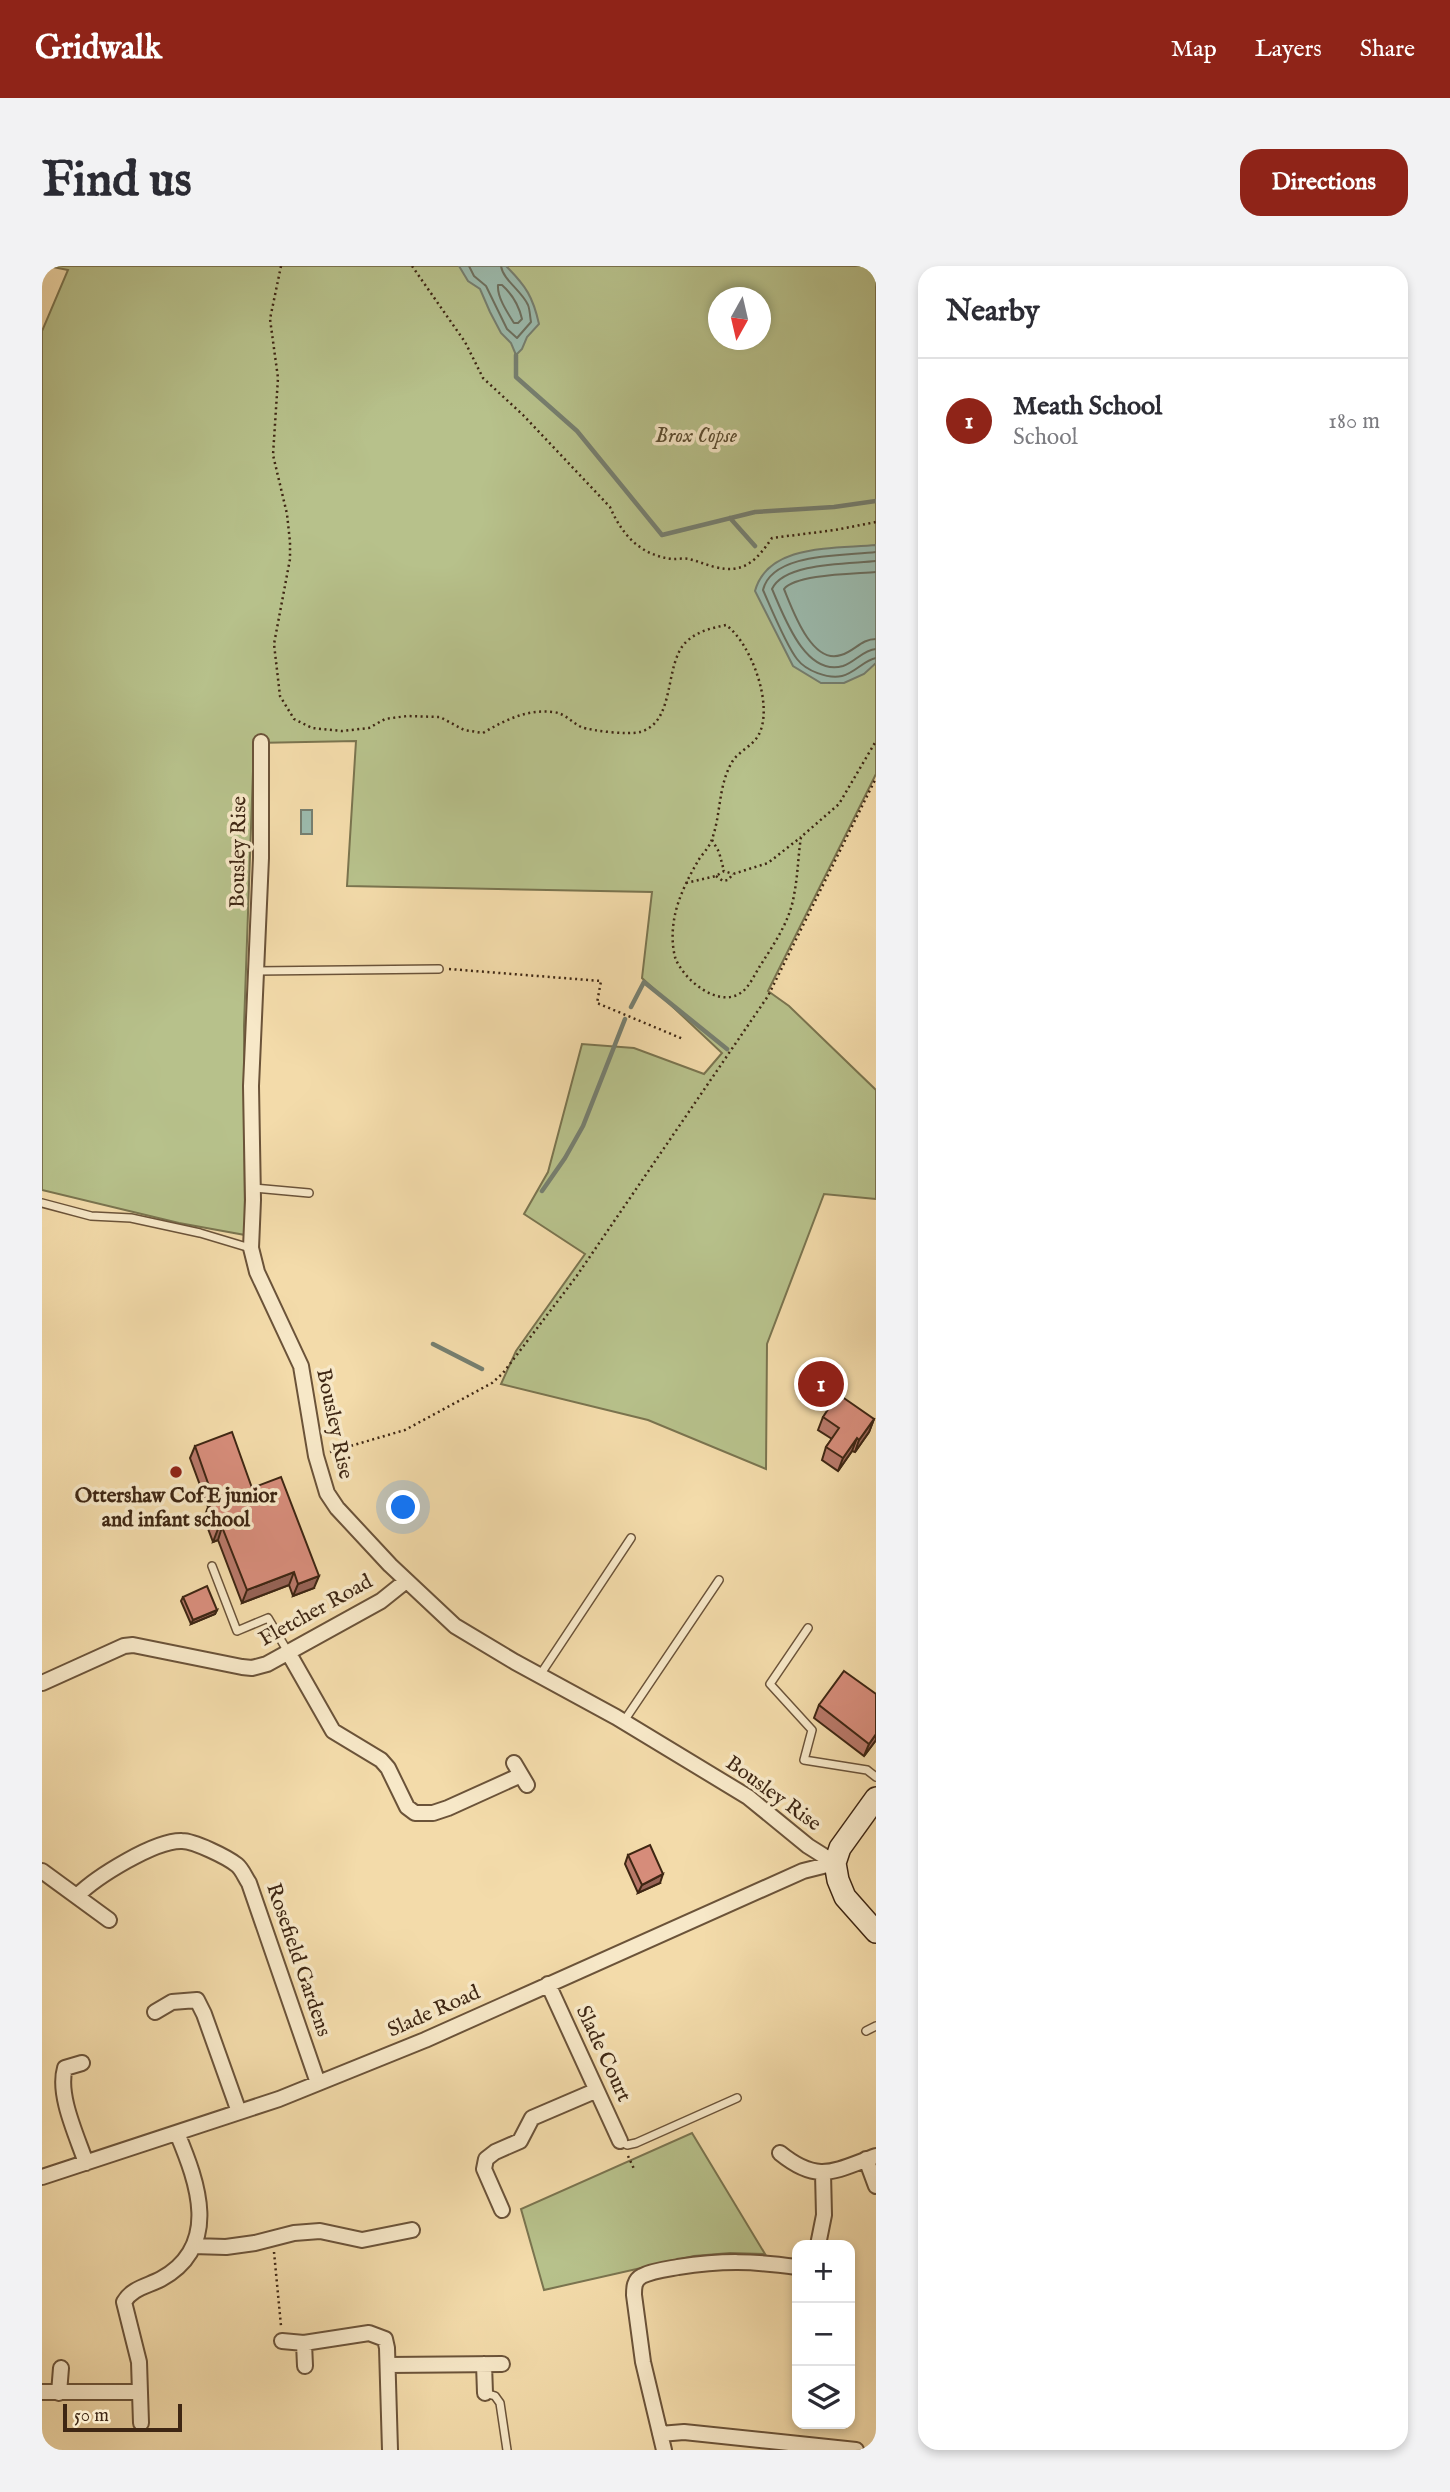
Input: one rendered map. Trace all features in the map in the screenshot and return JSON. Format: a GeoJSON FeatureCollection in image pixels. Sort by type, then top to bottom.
{"type":"FeatureCollection","features":[{"type":"Feature","properties":{"kind":"street","name":"Bousley Rise"},"geometry":{"type":"LineString","coordinates":[[261,742],[261,858],[251,1086],[251,1248],[257,1272],[301,1366],[316,1456],[327,1493],[337,1508],[406,1581],[455,1626],[624,1722],[748,1797],[808,1846],[835,1863]]}},
{"type":"Feature","properties":{"kind":"street","name":"Fletcher Road"},"geometry":{"type":"LineString","coordinates":[[42,1683],[124,1646],[133,1645],[242,1667],[267,1664],[381,1601],[406,1581]]}},
{"type":"Feature","properties":{"kind":"street"},"geometry":{"type":"LineString","coordinates":[[288,1652],[332,1731],[381,1760],[388,1768],[407,1807],[415,1813],[433,1813],[448,1808],[521,1774]]}},
{"type":"Feature","properties":{"kind":"street"},"geometry":{"type":"LineString","coordinates":[[876,1798],[840,1848],[835,1863],[845,1897],[876,1932]]}},
{"type":"Feature","properties":{"kind":"street","name":"Rosefield Gardens"},"geometry":{"type":"LineString","coordinates":[[77,1896],[89,1884],[118,1865],[180,1840],[194,1843],[236,1864],[249,1883],[318,2083]]}},
{"type":"Feature","properties":{"kind":"street","name":"Slade Road"},"geometry":{"type":"LineString","coordinates":[[42,2177],[318,2083],[425,2040],[803,1871],[835,1863]]}},
{"type":"Feature","properties":{"kind":"street"},"geometry":{"type":"LineString","coordinates":[[42,1871],[109,1920]]}},
{"type":"Feature","properties":{"kind":"street","name":"Slade Court"},"geometry":{"type":"LineString","coordinates":[[548,1984],[620,2141]]}},
{"type":"Feature","properties":{"kind":"street"},"geometry":{"type":"LineString","coordinates":[[155,2012],[172,2002],[197,2000],[239,2112]]}},
{"type":"Feature","properties":{"kind":"street"},"geometry":{"type":"LineString","coordinates":[[82,2063],[65,2068],[62,2080],[64,2096],[86,2163]]}},
{"type":"Feature","properties":{"kind":"street"},"geometry":{"type":"LineString","coordinates":[[502,2210],[484,2169],[486,2159],[520,2141],[533,2118],[595,2091]]}},
{"type":"Feature","properties":{"kind":"street"},"geometry":{"type":"LineString","coordinates":[[141,2423],[139,2362],[124,2302],[128,2295],[162,2278],[187,2257],[200,2221],[199,2202],[188,2160],[177,2133]]}},
{"type":"Feature","properties":{"kind":"street"},"geometry":{"type":"LineString","coordinates":[[780,2153],[808,2172],[823,2173],[871,2157],[876,2186]]}},
{"type":"Feature","properties":{"kind":"street"},"geometry":{"type":"LineString","coordinates":[[819,2240],[823,2173]]}},
{"type":"Feature","properties":{"kind":"street"},"geometry":{"type":"LineString","coordinates":[[193,2246],[226,2247],[294,2233],[320,2231],[362,2240],[412,2230]]}},
{"type":"Feature","properties":{"kind":"street"},"geometry":{"type":"LineString","coordinates":[[664,2450],[643,2362],[634,2285],[640,2277],[668,2269],[713,2262],[751,2261],[792,2266]]}},
{"type":"Feature","properties":{"kind":"street"},"geometry":{"type":"LineString","coordinates":[[282,2341],[303,2343],[369,2333],[385,2339],[390,2450]]}},
{"type":"Feature","properties":{"kind":"street"},"geometry":{"type":"LineString","coordinates":[[303,2343],[305,2366]]}},
{"type":"Feature","properties":{"kind":"street"},"geometry":{"type":"LineString","coordinates":[[484,2364],[485,2393]]}},
{"type":"Feature","properties":{"kind":"street"},"geometry":{"type":"LineString","coordinates":[[388,2365],[502,2364]]}},
{"type":"Feature","properties":{"kind":"street"},"geometry":{"type":"LineString","coordinates":[[59,2392],[61,2368]]}},
{"type":"Feature","properties":{"kind":"street"},"geometry":{"type":"LineString","coordinates":[[43,2392],[140,2392]]}},
{"type":"Feature","properties":{"kind":"street"},"geometry":{"type":"LineString","coordinates":[[660,2434],[684,2432],[780,2446],[856,2450]]}},
{"type":"Feature","properties":{"kind":"lane"},"geometry":{"type":"LineString","coordinates":[[256,971],[439,969]]}},
{"type":"Feature","properties":{"kind":"lane"},"geometry":{"type":"LineString","coordinates":[[253,1188],[309,1193]]}},
{"type":"Feature","properties":{"kind":"lane"},"geometry":{"type":"LineString","coordinates":[[42,1203],[91,1216],[131,1219],[200,1233],[251,1248]]}},
{"type":"Feature","properties":{"kind":"lane"},"geometry":{"type":"LineString","coordinates":[[540,1675],[631,1538]]}},
{"type":"Feature","properties":{"kind":"lane"},"geometry":{"type":"LineString","coordinates":[[212,1566],[237,1631],[268,1618],[288,1652]]}},
{"type":"Feature","properties":{"kind":"lane"},"geometry":{"type":"LineString","coordinates":[[624,1722],[719,1580]]}},
{"type":"Feature","properties":{"kind":"lane"},"geometry":{"type":"LineString","coordinates":[[808,1628],[770,1684],[812,1730],[804,1760],[867,1770],[876,1777]]}},
{"type":"Feature","properties":{"kind":"lane"},"geometry":{"type":"LineString","coordinates":[[866,2031],[876,2026]]}},
{"type":"Feature","properties":{"kind":"lane"},"geometry":{"type":"LineString","coordinates":[[620,2141],[627,2145],[636,2143],[737,2098]]}},
{"type":"Feature","properties":{"kind":"lane"},"geometry":{"type":"LineString","coordinates":[[485,2393],[495,2396],[500,2403],[507,2450]]}},
{"type":"Feature","properties":{"kind":"path"},"geometry":{"type":"LineString","coordinates":[[281,266],[270,318],[278,378],[273,455],[286,513],[290,559],[274,645],[280,696],[294,719],[312,728],[342,731],[369,728],[386,719],[407,716],[440,717],[464,730],[483,733],[525,713],[555,712],[569,717],[580,726],[599,731],[640,732],[653,724],[665,707],[674,663],[686,642],[702,631],[726,625],[737,633],[748,652],[762,692],[762,718],[759,734],[732,761],[718,805],[712,840],[686,884],[674,918],[672,940],[676,959],[687,977],[702,989],[718,996],[730,997],[742,992],[781,933],[794,897],[801,837]]}},
{"type":"Feature","properties":{"kind":"path"},"geometry":{"type":"LineString","coordinates":[[412,266],[465,342],[483,378],[523,415],[610,507],[624,531],[644,551],[731,570],[748,565],[772,538],[876,522]]}},
{"type":"Feature","properties":{"kind":"path"},"geometry":{"type":"LineString","coordinates":[[724,871],[733,874],[768,863],[801,837],[839,804],[876,741]]}},
{"type":"Feature","properties":{"kind":"path"},"geometry":{"type":"LineString","coordinates":[[316,1456],[405,1430],[492,1383],[503,1373],[576,1277],[768,996],[876,778]]}},
{"type":"Feature","properties":{"kind":"path"},"geometry":{"type":"LineString","coordinates":[[712,840],[719,852],[724,871]]}},
{"type":"Feature","properties":{"kind":"path"},"geometry":{"type":"LineString","coordinates":[[686,884],[716,876],[724,871]]}},
{"type":"Feature","properties":{"kind":"path"},"geometry":{"type":"LineString","coordinates":[[716,876],[723,881],[729,880],[733,874]]}},
{"type":"Feature","properties":{"kind":"path"},"geometry":{"type":"LineString","coordinates":[[439,969],[601,981],[597,1003],[683,1039]]}},
{"type":"Feature","properties":{"kind":"path"},"geometry":{"type":"LineString","coordinates":[[273,2238],[282,2341]]}},
{"type":"Feature","properties":{"kind":"green space","name":"Brox Copse"},"geometry":{"type":"Polygon","coordinates":[[[48,266],[876,266],[876,774],[768,991],[789,1006],[876,1090],[876,1199],[824,1194],[767,1344],[766,1469],[648,1420],[501,1384],[516,1351],[585,1254],[524,1214],[548,1172],[582,1044],[634,1048],[704,1074],[722,1053],[642,978],[652,892],[347,886],[356,741],[254,743],[244,1026],[245,1235],[179,1223],[42,1190],[42,331],[68,270],[48,266]]]}},
{"type":"Feature","properties":{"kind":"green space"},"geometry":{"type":"Polygon","coordinates":[[[692,2133],[765,2254],[694,2256],[544,2290],[521,2209],[692,2133]]]}},
{"type":"Feature","properties":{"kind":"water"},"geometry":{"type":"Polygon","coordinates":[[[459,266],[506,266],[528,292],[539,324],[516,355],[511,343],[501,333],[480,289],[468,281],[459,266]]]}},
{"type":"Feature","properties":{"kind":"water"},"geometry":{"type":"Polygon","coordinates":[[[876,545],[876,663],[864,674],[844,683],[821,683],[793,666],[755,591],[762,575],[788,556],[824,549],[876,545]]]}},
{"type":"Feature","properties":{"kind":"water"},"geometry":{"type":"Polygon","coordinates":[[[301,810],[312,810],[312,834],[301,834],[301,810]]]}},
{"type":"Feature","properties":{"kind":"building"},"geometry":{"type":"Polygon","coordinates":[[[838,1394],[874,1419],[843,1458],[826,1447],[839,1428],[823,1417],[838,1394]]]}},
{"type":"Feature","properties":{"kind":"building"},"geometry":{"type":"Polygon","coordinates":[[[232,1432],[252,1488],[281,1477],[319,1576],[298,1584],[294,1572],[247,1590],[222,1527],[218,1529],[209,1505],[215,1503],[195,1446],[232,1432]]]}},
{"type":"Feature","properties":{"kind":"building"},"geometry":{"type":"Polygon","coordinates":[[[207,1586],[217,1610],[193,1620],[183,1597],[207,1586]]]}},
{"type":"Feature","properties":{"kind":"building"},"geometry":{"type":"Polygon","coordinates":[[[844,1671],[876,1694],[876,1734],[869,1744],[819,1705],[844,1671]]]}},
{"type":"Feature","properties":{"kind":"building"},"geometry":{"type":"Polygon","coordinates":[[[650,1845],[663,1874],[642,1885],[628,1855],[650,1845]]]}},
{"type":"Feature","properties":{"kind":"waterway"},"geometry":{"type":"LineString","coordinates":[[516,355],[516,377],[577,431],[662,535],[755,512],[834,507],[876,501]]}},
{"type":"Feature","properties":{"kind":"waterway"},"geometry":{"type":"LineString","coordinates":[[730,518],[755,546]]}},
{"type":"Feature","properties":{"kind":"waterway"},"geometry":{"type":"LineString","coordinates":[[631,1007],[644,982],[727,1049]]}},
{"type":"Feature","properties":{"kind":"waterway"},"geometry":{"type":"LineString","coordinates":[[542,1191],[583,1126],[625,1019]]}},
{"type":"Feature","properties":{"kind":"waterway"},"geometry":{"type":"LineString","coordinates":[[433,1344],[482,1369]]}},
{"type":"Feature","properties":{"kind":"place","name":"Meath School"},"geometry":{"type":"Point","coordinates":[821,1384]}},
{"type":"Feature","properties":{"kind":"place","name":"Ottershaw CofE junior and infant school"},"geometry":{"type":"Point","coordinates":[176,1472]}}]}
